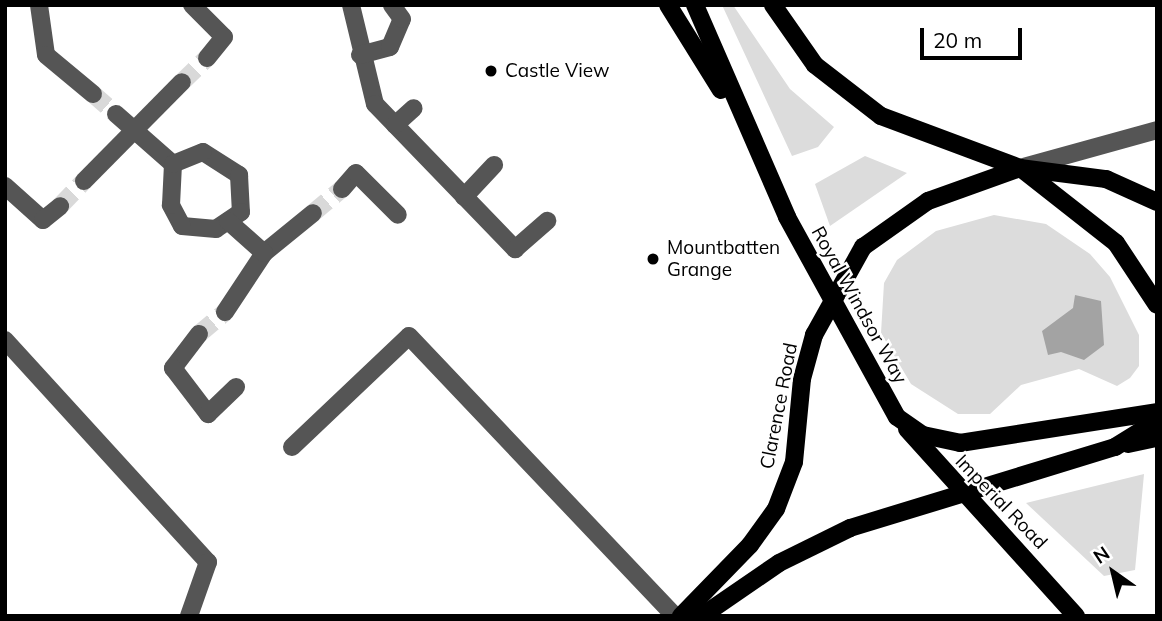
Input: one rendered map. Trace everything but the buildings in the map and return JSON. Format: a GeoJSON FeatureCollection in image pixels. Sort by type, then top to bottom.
{"type":"FeatureCollection","features":[{"type":"Feature","properties":{"kind":"main road"},"geometry":{"type":"LineString","coordinates":[[668,5],[749,135]]}},
{"type":"Feature","properties":{"kind":"main road","name":"Royal Windsor Way"},"geometry":{"type":"LineString","coordinates":[[695,5],[749,135],[829,298],[897,416],[923,435],[960,443],[1157,412]]}},
{"type":"Feature","properties":{"kind":"main road"},"geometry":{"type":"LineString","coordinates":[[773,5],[815,65],[848,95],[919,135],[1020,169],[1106,180],[1157,202]]}},
{"type":"Feature","properties":{"kind":"main road"},"geometry":{"type":"LineString","coordinates":[[1020,169],[1116,243],[1157,305]]}},
{"type":"Feature","properties":{"kind":"main road","name":"Clarence Road"},"geometry":{"type":"LineString","coordinates":[[681,616],[750,545],[776,509],[794,462],[802,379],[829,298],[863,247],[898,218],[939,195],[1020,169]]}},
{"type":"Feature","properties":{"kind":"main road","name":"Imperial Road"},"geometry":{"type":"LineString","coordinates":[[897,416],[961,495],[1041,572],[1076,616]]}},
{"type":"Feature","properties":{"kind":"main road"},"geometry":{"type":"LineString","coordinates":[[1115,447],[1157,421]]}},
{"type":"Feature","properties":{"kind":"main road"},"geometry":{"type":"LineString","coordinates":[[702,616],[812,546],[892,516],[1115,447],[1157,438]]}},
{"type":"Feature","properties":{"kind":"street"},"geometry":{"type":"LineString","coordinates":[[39,5],[46,55],[93,94]]}},
{"type":"Feature","properties":{"kind":"street"},"geometry":{"type":"LineString","coordinates":[[192,5],[224,37],[206,58]]}},
{"type":"Feature","properties":{"kind":"street"},"geometry":{"type":"LineString","coordinates":[[351,5],[360,55],[375,104],[514,249],[548,221]]}},
{"type":"Feature","properties":{"kind":"street"},"geometry":{"type":"LineString","coordinates":[[360,55],[390,47],[402,19],[392,5]]}},
{"type":"Feature","properties":{"kind":"street"},"geometry":{"type":"LineString","coordinates":[[84,181],[183,82]]}},
{"type":"Feature","properties":{"kind":"street"},"geometry":{"type":"LineString","coordinates":[[395,125],[414,108]]}},
{"type":"Feature","properties":{"kind":"street"},"geometry":{"type":"LineString","coordinates":[[116,114],[173,163]]}},
{"type":"Feature","properties":{"kind":"street","name":"Clarence Road"},"geometry":{"type":"LineString","coordinates":[[1020,169],[1157,130]]}},
{"type":"Feature","properties":{"kind":"street"},"geometry":{"type":"LineString","coordinates":[[203,152],[239,175],[241,212],[216,229],[182,226],[171,205],[173,163],[203,152]]}},
{"type":"Feature","properties":{"kind":"street"},"geometry":{"type":"LineString","coordinates":[[464,197],[494,165]]}},
{"type":"Feature","properties":{"kind":"street"},"geometry":{"type":"LineString","coordinates":[[342,188],[356,173],[398,215]]}},
{"type":"Feature","properties":{"kind":"street"},"geometry":{"type":"LineString","coordinates":[[5,186],[43,220],[61,206]]}},
{"type":"Feature","properties":{"kind":"street"},"geometry":{"type":"LineString","coordinates":[[225,312],[264,253],[313,213]]}},
{"type":"Feature","properties":{"kind":"street"},"geometry":{"type":"LineString","coordinates":[[229,221],[264,253]]}},
{"type":"Feature","properties":{"kind":"street"},"geometry":{"type":"LineString","coordinates":[[200,334],[173,368],[208,414],[236,387]]}},
{"type":"Feature","properties":{"kind":"street"},"geometry":{"type":"LineString","coordinates":[[292,447],[409,336],[675,616]]}},
{"type":"Feature","properties":{"kind":"street"},"geometry":{"type":"LineString","coordinates":[[5,340],[208,562],[189,616]]}},
{"type":"Feature","properties":{"kind":"shaded area"},"geometry":{"type":"Polygon","coordinates":[[[722,5],[733,5],[790,89],[834,127],[818,147],[792,156],[722,5]]]}},
{"type":"Feature","properties":{"kind":"shaded area"},"geometry":{"type":"Polygon","coordinates":[[[865,156],[907,173],[830,226],[815,184],[865,156]]]}},
{"type":"Feature","properties":{"kind":"shaded area"},"geometry":{"type":"Polygon","coordinates":[[[994,215],[1046,224],[1090,254],[1110,277],[1139,335],[1139,366],[1130,378],[1117,386],[1079,369],[1021,385],[990,414],[958,414],[911,384],[881,333],[884,283],[897,260],[936,231],[994,215]]]}},
{"type":"Feature","properties":{"kind":"shaded area"},"geometry":{"type":"Polygon","coordinates":[[[1075,295],[1101,301],[1104,345],[1084,360],[1061,352],[1048,355],[1042,331],[1073,308],[1075,295]]]}},
{"type":"Feature","properties":{"kind":"shaded area"},"geometry":{"type":"Polygon","coordinates":[[[1144,474],[1135,570],[1104,576],[1026,503],[1144,474]]]}},
{"type":"Feature","properties":{"kind":"tunnel"},"geometry":{"type":"LineString","coordinates":[[182,82],[207,58]]}},
{"type":"Feature","properties":{"kind":"tunnel"},"geometry":{"type":"LineString","coordinates":[[93,94],[116,114]]}},
{"type":"Feature","properties":{"kind":"tunnel"},"geometry":{"type":"LineString","coordinates":[[60,206],[84,181]]}},
{"type":"Feature","properties":{"kind":"tunnel"},"geometry":{"type":"LineString","coordinates":[[313,213],[342,189]]}},
{"type":"Feature","properties":{"kind":"tunnel"},"geometry":{"type":"LineString","coordinates":[[199,334],[225,312]]}},
{"type":"Feature","properties":{"kind":"place","name":"Castle View"},"geometry":{"type":"Point","coordinates":[491,71]}},
{"type":"Feature","properties":{"kind":"place","name":"Mountbatten Grange"},"geometry":{"type":"Point","coordinates":[653,259]}}]}
